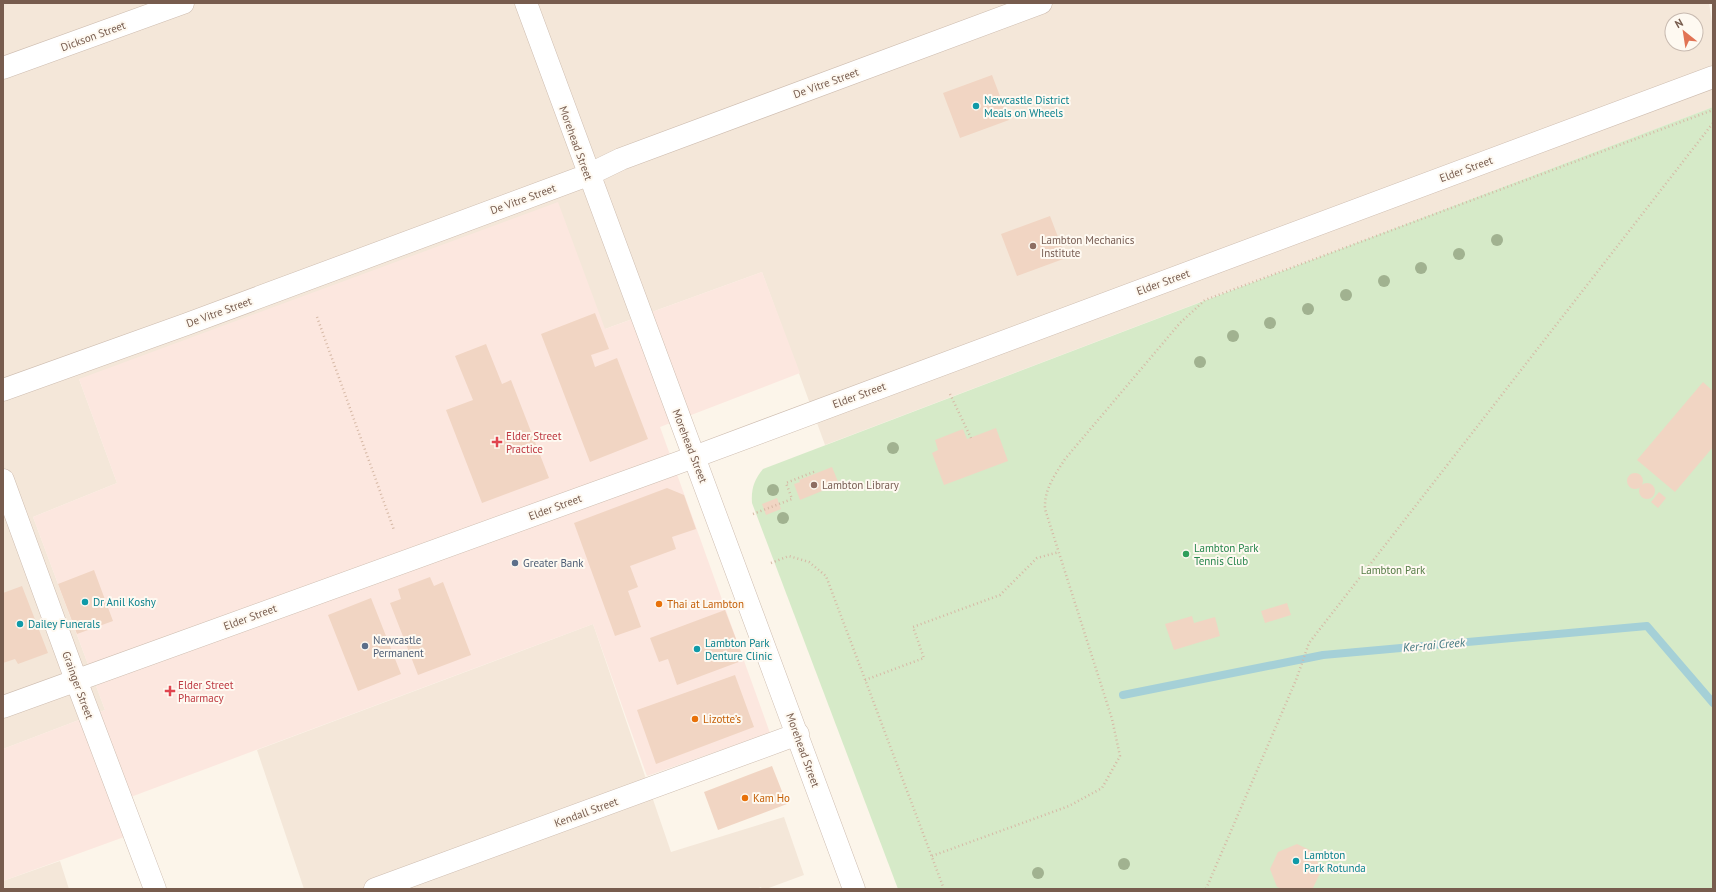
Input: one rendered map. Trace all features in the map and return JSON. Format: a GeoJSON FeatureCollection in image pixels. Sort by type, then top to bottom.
{"type":"FeatureCollection","features":[{"type":"Feature","properties":{"kind":"street","name":"Dickson Street"},"geometry":{"type":"LineString","coordinates":[[3,68],[183,3]]}},
{"type":"Feature","properties":{"kind":"street","name":"Morehead Street"},"geometry":{"type":"LineString","coordinates":[[526,3],[588,175],[798,734],[854,889]]}},
{"type":"Feature","properties":{"kind":"street","name":"De Vitre Street"},"geometry":{"type":"LineString","coordinates":[[3,390],[588,175],[621,159],[1041,3]]}},
{"type":"Feature","properties":{"kind":"street","name":"Elder Street"},"geometry":{"type":"LineString","coordinates":[[3,707],[694,457],[1713,77]]}},
{"type":"Feature","properties":{"kind":"street","name":"Grainger Street"},"geometry":{"type":"LineString","coordinates":[[3,480],[154,889]]}},
{"type":"Feature","properties":{"kind":"street","name":"Kendall Street"},"geometry":{"type":"LineString","coordinates":[[375,889],[798,734]]}},
{"type":"Feature","properties":{"kind":"path"},"geometry":{"type":"LineString","coordinates":[[932,856],[1069,806],[1102,788],[1120,756],[1112,719],[1045,509],[1044,498],[1050,483],[1065,459],[1180,323],[1205,300],[1713,110]]}},
{"type":"Feature","properties":{"kind":"path"},"geometry":{"type":"LineString","coordinates":[[1206,889],[1296,680],[1309,643],[1713,123]]}},
{"type":"Feature","properties":{"kind":"path"},"geometry":{"type":"LineString","coordinates":[[317,317],[394,530]]}},
{"type":"Feature","properties":{"kind":"path"},"geometry":{"type":"LineString","coordinates":[[950,394],[971,438]]}},
{"type":"Feature","properties":{"kind":"path"},"geometry":{"type":"LineString","coordinates":[[753,514],[792,499],[786,483],[816,471]]}},
{"type":"Feature","properties":{"kind":"path"},"geometry":{"type":"LineString","coordinates":[[866,680],[924,658],[913,627],[1000,595],[1037,558],[1059,552]]}},
{"type":"Feature","properties":{"kind":"path"},"geometry":{"type":"LineString","coordinates":[[771,563],[789,556],[809,562],[826,576],[944,889]]}},
{"type":"Feature","properties":{"kind":"shaded area"},"geometry":{"type":"Polygon","coordinates":[[[3,3],[1709,3],[1713,28],[1713,107],[825,445],[762,272],[605,329],[79,379],[117,483],[33,517],[105,710],[3,749],[3,3]]]}},
{"type":"Feature","properties":{"kind":"shaded area"},"geometry":{"type":"Polygon","coordinates":[[[558,202],[605,329],[762,272],[800,373],[660,427],[770,733],[647,776],[593,624],[112,804],[124,837],[3,881],[3,749],[105,710],[33,517],[117,483],[79,379],[558,202]]]}},
{"type":"Feature","properties":{"kind":"shaded area"},"geometry":{"type":"Polygon","coordinates":[[[593,624],[671,852],[784,817],[804,875],[766,889],[762,889],[761,887],[756,889],[304,889],[257,750],[593,624]]]}},
{"type":"Feature","properties":{"kind":"shaded area"},"geometry":{"type":"Polygon","coordinates":[[[60,861],[69,889],[3,889],[3,881],[60,861]]]}},
{"type":"Feature","properties":{"kind":"green space","name":"Lambton Park"},"geometry":{"type":"Polygon","coordinates":[[[1713,107],[1713,889],[898,889],[752,503],[754,485],[757,477],[763,469],[1713,107]]]}},
{"type":"Feature","properties":{"kind":"building","name":"Newcastle District Meals on Wheels"},"geometry":{"type":"Polygon","coordinates":[[[992,75],[1009,120],[960,138],[943,93],[992,75]]]}},
{"type":"Feature","properties":{"kind":"building","name":"Lambton Mechanics Institute"},"geometry":{"type":"Polygon","coordinates":[[[1050,216],[1066,258],[1017,276],[1001,234],[1050,216]]]}},
{"type":"Feature","properties":{"kind":"building"},"geometry":{"type":"Polygon","coordinates":[[[595,313],[609,349],[591,355],[595,367],[617,358],[648,439],[590,462],[541,334],[595,313]]]}},
{"type":"Feature","properties":{"kind":"building","name":"Elder Street Practice"},"geometry":{"type":"Polygon","coordinates":[[[486,344],[502,384],[511,380],[549,478],[482,503],[446,410],[473,400],[455,356],[486,344]]]}},
{"type":"Feature","properties":{"kind":"building"},"geometry":{"type":"Polygon","coordinates":[[[1703,382],[1713,391],[1713,447],[1675,492],[1637,460],[1703,382]]]}},
{"type":"Feature","properties":{"kind":"building"},"geometry":{"type":"Polygon","coordinates":[[[996,428],[1008,461],[944,485],[932,453],[938,450],[935,440],[963,429],[967,439],[996,428]]]}},
{"type":"Feature","properties":{"kind":"building"},"geometry":{"type":"Polygon","coordinates":[[[832,467],[839,484],[800,500],[794,484],[800,482],[799,480],[832,467]]]}},
{"type":"Feature","properties":{"kind":"building"},"geometry":{"type":"Polygon","coordinates":[[[1635,473],[1642,478],[1643,481],[1638,488],[1635,489],[1628,484],[1627,481],[1632,474],[1635,473]]]}},
{"type":"Feature","properties":{"kind":"building"},"geometry":{"type":"Polygon","coordinates":[[[1647,483],[1654,488],[1655,491],[1650,498],[1647,499],[1640,494],[1639,491],[1644,484],[1647,483]]]}},
{"type":"Feature","properties":{"kind":"building"},"geometry":{"type":"Polygon","coordinates":[[[667,488],[684,495],[696,529],[672,537],[676,549],[630,566],[638,587],[628,591],[641,627],[615,636],[574,523],[667,488]]]}},
{"type":"Feature","properties":{"kind":"building"},"geometry":{"type":"Polygon","coordinates":[[[1659,492],[1666,498],[1658,508],[1651,502],[1659,492]]]}},
{"type":"Feature","properties":{"kind":"building"},"geometry":{"type":"Polygon","coordinates":[[[777,498],[781,509],[766,515],[762,504],[777,498]]]}},
{"type":"Feature","properties":{"kind":"building","name":"Dr Anil Koshy"},"geometry":{"type":"Polygon","coordinates":[[[94,570],[113,621],[77,634],[58,584],[94,570]]]}},
{"type":"Feature","properties":{"kind":"building"},"geometry":{"type":"Polygon","coordinates":[[[430,577],[434,586],[443,582],[471,655],[418,675],[390,603],[401,599],[398,589],[430,577]]]}},
{"type":"Feature","properties":{"kind":"building","name":"Dailey Funerals"},"geometry":{"type":"Polygon","coordinates":[[[22,586],[48,653],[18,664],[15,659],[3,663],[3,593],[22,586]]]}},
{"type":"Feature","properties":{"kind":"building","name":"Newcastle Permanent"},"geometry":{"type":"Polygon","coordinates":[[[371,598],[401,674],[358,691],[328,615],[371,598]]]}},
{"type":"Feature","properties":{"kind":"building"},"geometry":{"type":"Polygon","coordinates":[[[1287,603],[1291,615],[1265,623],[1261,611],[1287,603]]]}},
{"type":"Feature","properties":{"kind":"building","name":"Lambton Park Denture Clinic"},"geometry":{"type":"Polygon","coordinates":[[[725,610],[744,660],[677,685],[668,659],[659,662],[650,638],[725,610]]]}},
{"type":"Feature","properties":{"kind":"building"},"geometry":{"type":"Polygon","coordinates":[[[1192,616],[1194,623],[1215,617],[1220,636],[1174,650],[1165,624],[1192,616]]]}},
{"type":"Feature","properties":{"kind":"building","name":"Lizotte’s"},"geometry":{"type":"Polygon","coordinates":[[[735,675],[754,727],[656,764],[637,710],[735,675]]]}},
{"type":"Feature","properties":{"kind":"building","name":"Kam Ho"},"geometry":{"type":"Polygon","coordinates":[[[772,766],[787,804],[718,830],[704,792],[772,766]]]}},
{"type":"Feature","properties":{"kind":"building","name":"Lambton Park Rotunda"},"geometry":{"type":"Polygon","coordinates":[[[1297,844],[1314,852],[1321,871],[1313,888],[1282,889],[1277,887],[1270,869],[1278,852],[1297,844]]]}},
{"type":"Feature","properties":{"kind":"waterway","name":"Ker-rai Creek"},"geometry":{"type":"LineString","coordinates":[[1123,695],[1323,655],[1647,626],[1713,703]]}},
{"type":"Feature","properties":{"kind":"place","name":"Newcastle District Meals on Wheels"},"geometry":{"type":"Point","coordinates":[976,106]}},
{"type":"Feature","properties":{"kind":"place","name":"Lambton Mechanics Institute"},"geometry":{"type":"Point","coordinates":[1033,246]}},
{"type":"Feature","properties":{"kind":"place","name":"Elder Street Practice"},"geometry":{"type":"Point","coordinates":[497,442]}},
{"type":"Feature","properties":{"kind":"place","name":"Lambton Library"},"geometry":{"type":"Point","coordinates":[814,485]}},
{"type":"Feature","properties":{"kind":"place","name":"Lambton Park Tennis Club"},"geometry":{"type":"Point","coordinates":[1186,554]}},
{"type":"Feature","properties":{"kind":"place","name":"Greater Bank"},"geometry":{"type":"Point","coordinates":[515,563]}},
{"type":"Feature","properties":{"kind":"place","name":"Dr Anil Koshy"},"geometry":{"type":"Point","coordinates":[85,602]}},
{"type":"Feature","properties":{"kind":"place","name":"Thai at Lambton"},"geometry":{"type":"Point","coordinates":[659,604]}},
{"type":"Feature","properties":{"kind":"place","name":"Dailey Funerals"},"geometry":{"type":"Point","coordinates":[20,624]}},
{"type":"Feature","properties":{"kind":"place","name":"Newcastle Permanent"},"geometry":{"type":"Point","coordinates":[365,646]}},
{"type":"Feature","properties":{"kind":"place","name":"Lambton Park Denture Clinic"},"geometry":{"type":"Point","coordinates":[697,649]}},
{"type":"Feature","properties":{"kind":"place","name":"Elder Street Pharmacy"},"geometry":{"type":"Point","coordinates":[170,691]}},
{"type":"Feature","properties":{"kind":"place","name":"Lizotte’s"},"geometry":{"type":"Point","coordinates":[695,719]}},
{"type":"Feature","properties":{"kind":"place","name":"Kam Ho"},"geometry":{"type":"Point","coordinates":[745,798]}},
{"type":"Feature","properties":{"kind":"place","name":"Lambton Park Rotunda"},"geometry":{"type":"Point","coordinates":[1296,861]}}]}
